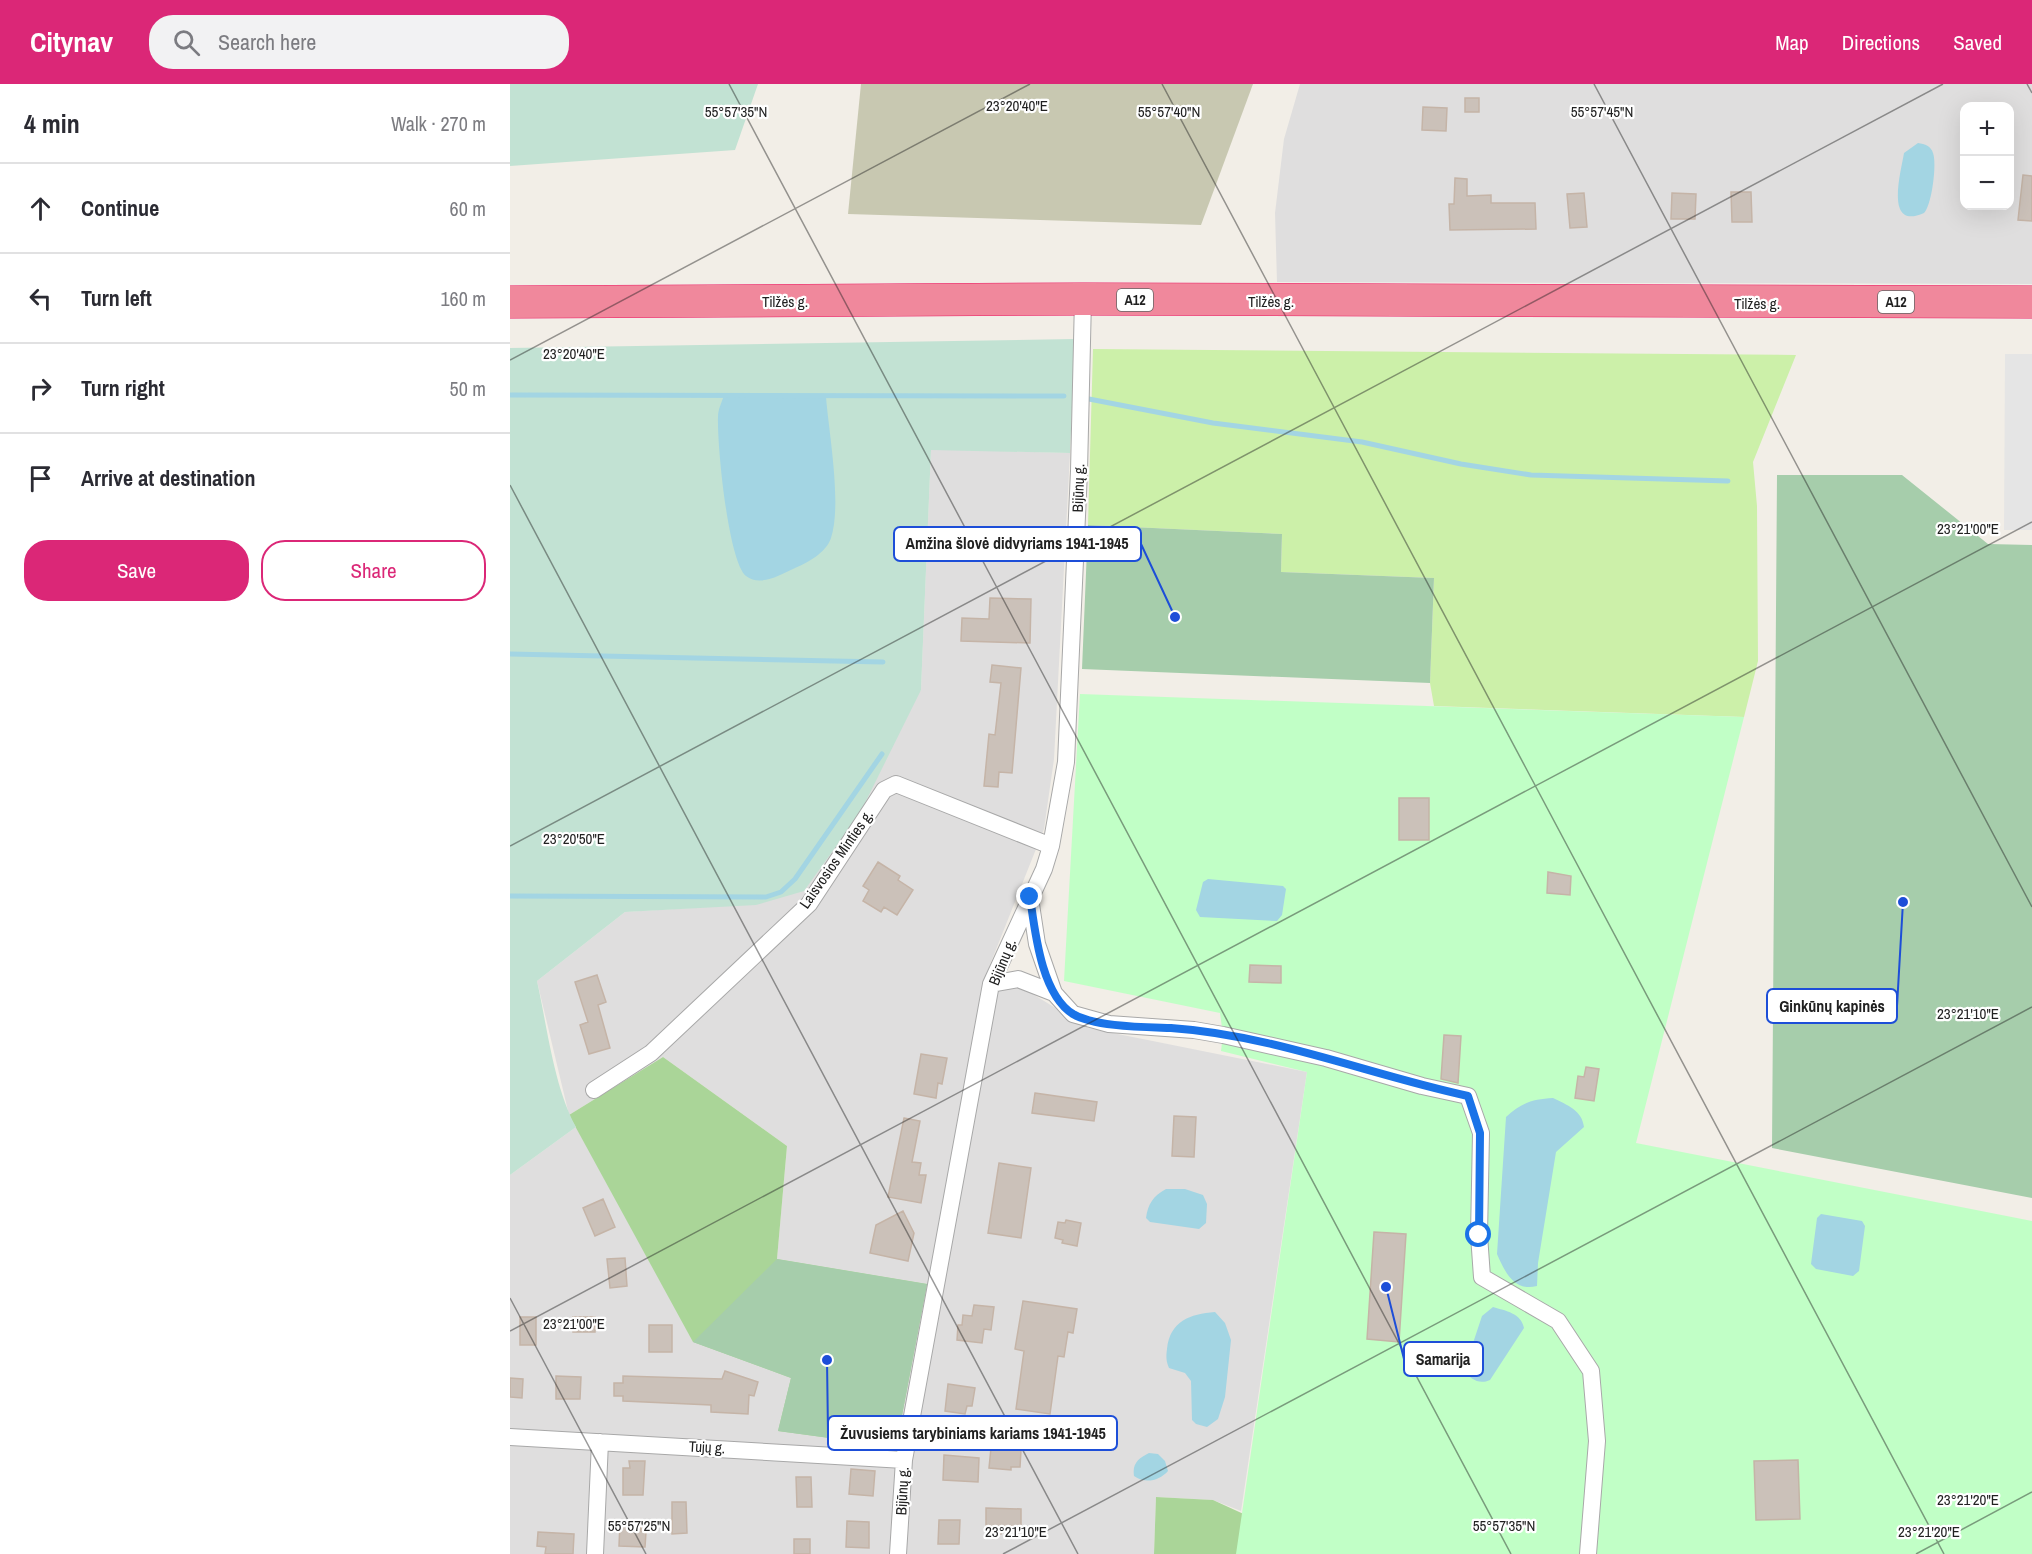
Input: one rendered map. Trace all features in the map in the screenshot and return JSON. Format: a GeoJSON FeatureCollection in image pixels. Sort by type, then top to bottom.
{"type":"FeatureCollection","features":[{"type":"Feature","properties":{"kind":"highway","name":"Tilžės g."},"geometry":{"type":"LineString","coordinates":[[510,302],[1083,299],[2032,302]]}},
{"type":"Feature","properties":{"kind":"street","name":"Bijūnų g."},"geometry":{"type":"LineString","coordinates":[[898,1554],[904,1460],[992,984],[1052,846],[1066,762],[1071,688],[1083,299]]}},
{"type":"Feature","properties":{"kind":"street","name":"Laisvosios Minties g."},"geometry":{"type":"LineString","coordinates":[[594,1090],[651,1053],[809,904],[884,790],[896,784],[1052,846]]}},
{"type":"Feature","properties":{"kind":"street"},"geometry":{"type":"LineString","coordinates":[[1030,897],[1037,944],[1054,993],[1073,1014],[1109,1024],[1194,1030],[1222,1035],[1326,1058],[1468,1096],[1480,1133],[1479,1235],[1482,1276],[1558,1321],[1591,1371],[1597,1441],[1588,1554]]}},
{"type":"Feature","properties":{"kind":"street"},"geometry":{"type":"LineString","coordinates":[[992,984],[1018,979],[1054,993]]}},
{"type":"Feature","properties":{"kind":"street","name":"Tujų g."},"geometry":{"type":"LineString","coordinates":[[510,1437],[904,1460]]}},
{"type":"Feature","properties":{"kind":"street"},"geometry":{"type":"LineString","coordinates":[[595,1554],[600,1442]]}},
{"type":"Feature","properties":{"kind":"shaded area"},"geometry":{"type":"Polygon","coordinates":[[[510,84],[758,84],[735,150],[510,166],[510,84]]]}},
{"type":"Feature","properties":{"kind":"shaded area"},"geometry":{"type":"Polygon","coordinates":[[[861,84],[1253,84],[1201,225],[848,214],[861,84]]]}},
{"type":"Feature","properties":{"kind":"shaded area"},"geometry":{"type":"Polygon","coordinates":[[[1300,84],[2032,84],[2032,284],[1277,282],[1275,213],[1284,139],[1300,84]]]}},
{"type":"Feature","properties":{"kind":"shaded area"},"geometry":{"type":"Polygon","coordinates":[[[1075,339],[1070,453],[931,450],[921,690],[860,813],[804,891],[756,905],[625,912],[537,981],[562,1094],[576,1127],[510,1175],[510,348],[1075,339]]]}},
{"type":"Feature","properties":{"kind":"shaded area"},"geometry":{"type":"Polygon","coordinates":[[[2005,354],[2032,354],[2032,530],[2004,530],[2005,354]]]}},
{"type":"Feature","properties":{"kind":"shaded area"},"geometry":{"type":"Polygon","coordinates":[[[931,449],[1070,453],[1054,759],[1044,829],[989,967],[1088,1028],[1307,1072],[1241,1511],[1213,1500],[1156,1497],[1154,1554],[510,1554],[510,1175],[576,1127],[693,1341],[791,1378],[927,1284],[777,1259],[787,1146],[663,1057],[569,1115],[537,981],[625,912],[691,908],[921,690],[931,449]]]}},
{"type":"Feature","properties":{"kind":"green space"},"geometry":{"type":"Polygon","coordinates":[[[1093,349],[1796,355],[1753,462],[1757,506],[1758,661],[1744,717],[1434,706],[1430,683],[1434,578],[1281,572],[1282,534],[1088,525],[1093,349]]]}},
{"type":"Feature","properties":{"kind":"green space"},"geometry":{"type":"Polygon","coordinates":[[[1777,475],[1902,475],[1988,544],[2032,545],[2032,1198],[1772,1148],[1777,475]]]}},
{"type":"Feature","properties":{"kind":"green space"},"geometry":{"type":"Polygon","coordinates":[[[1088,525],[1282,534],[1281,572],[1434,578],[1430,683],[1082,669],[1088,525]]]}},
{"type":"Feature","properties":{"kind":"green space"},"geometry":{"type":"Polygon","coordinates":[[[1080,694],[1744,717],[1636,1143],[2032,1221],[2032,1554],[1236,1554],[1307,1072],[1221,1051],[1223,1035],[1220,1013],[1064,981],[1080,694]]]}},
{"type":"Feature","properties":{"kind":"green space"},"geometry":{"type":"Polygon","coordinates":[[[663,1057],[787,1146],[777,1259],[927,1284],[896,1447],[778,1431],[791,1378],[693,1342],[569,1115],[663,1057]]]}},
{"type":"Feature","properties":{"kind":"green space"},"geometry":{"type":"Polygon","coordinates":[[[777,1259],[927,1284],[896,1447],[778,1431],[791,1378],[693,1342],[777,1259]]]}},
{"type":"Feature","properties":{"kind":"green space"},"geometry":{"type":"Polygon","coordinates":[[[1156,1497],[1213,1500],[1331,1554],[1154,1554],[1156,1497]]]}},
{"type":"Feature","properties":{"kind":"water"},"geometry":{"type":"Polygon","coordinates":[[[1918,143],[1931,149],[1934,158],[1934,174],[1927,209],[1924,213],[1912,216],[1904,214],[1899,207],[1898,185],[1904,153],[1918,143]]]}},
{"type":"Feature","properties":{"kind":"water"},"geometry":{"type":"Polygon","coordinates":[[[724,395],[826,397],[835,488],[834,524],[831,538],[825,548],[815,557],[770,579],[757,580],[746,576],[734,549],[719,451],[718,414],[724,395]]]}},
{"type":"Feature","properties":{"kind":"water"},"geometry":{"type":"Polygon","coordinates":[[[1208,879],[1283,886],[1286,889],[1282,915],[1277,921],[1200,917],[1196,910],[1203,882],[1208,879]]]}},
{"type":"Feature","properties":{"kind":"water"},"geometry":{"type":"Polygon","coordinates":[[[1553,1098],[1577,1112],[1584,1127],[1556,1152],[1538,1263],[1537,1286],[1522,1286],[1507,1274],[1497,1254],[1506,1117],[1528,1103],[1553,1098]]]}},
{"type":"Feature","properties":{"kind":"water"},"geometry":{"type":"Polygon","coordinates":[[[1166,1189],[1185,1189],[1203,1195],[1207,1204],[1206,1223],[1199,1229],[1150,1222],[1146,1218],[1148,1209],[1154,1198],[1166,1189]]]}},
{"type":"Feature","properties":{"kind":"water"},"geometry":{"type":"Polygon","coordinates":[[[1821,1214],[1862,1221],[1865,1226],[1859,1271],[1853,1276],[1816,1269],[1811,1264],[1817,1218],[1821,1214]]]}},
{"type":"Feature","properties":{"kind":"water"},"geometry":{"type":"Polygon","coordinates":[[[1493,1307],[1516,1316],[1524,1328],[1490,1380],[1479,1381],[1469,1376],[1464,1370],[1482,1316],[1493,1307]]]}},
{"type":"Feature","properties":{"kind":"water"},"geometry":{"type":"Polygon","coordinates":[[[1215,1312],[1225,1323],[1231,1340],[1225,1397],[1218,1419],[1207,1427],[1196,1424],[1192,1420],[1191,1381],[1185,1373],[1169,1368],[1166,1354],[1169,1339],[1177,1326],[1190,1317],[1215,1312]]]}},
{"type":"Feature","properties":{"kind":"water"},"geometry":{"type":"Polygon","coordinates":[[[1149,1453],[1158,1454],[1165,1461],[1168,1471],[1156,1479],[1147,1481],[1134,1476],[1134,1468],[1139,1459],[1149,1453]]]}},
{"type":"Feature","properties":{"kind":"building"},"geometry":{"type":"Polygon","coordinates":[[[1465,98],[1479,98],[1479,112],[1465,112],[1465,98]]]}},
{"type":"Feature","properties":{"kind":"building"},"geometry":{"type":"Polygon","coordinates":[[[1423,107],[1447,108],[1446,131],[1422,130],[1423,107]]]}},
{"type":"Feature","properties":{"kind":"building"},"geometry":{"type":"Polygon","coordinates":[[[2023,175],[2032,176],[2032,221],[2018,220],[2023,175]]]}},
{"type":"Feature","properties":{"kind":"building"},"geometry":{"type":"Polygon","coordinates":[[[1455,178],[1467,179],[1467,196],[1491,195],[1491,203],[1535,203],[1536,229],[1450,230],[1449,204],[1454,204],[1455,178]]]}},
{"type":"Feature","properties":{"kind":"building"},"geometry":{"type":"Polygon","coordinates":[[[1731,192],[1751,192],[1752,222],[1732,222],[1731,192]]]}},
{"type":"Feature","properties":{"kind":"building"},"geometry":{"type":"Polygon","coordinates":[[[1584,193],[1587,227],[1570,228],[1567,194],[1584,193]]]}},
{"type":"Feature","properties":{"kind":"building"},"geometry":{"type":"Polygon","coordinates":[[[1672,193],[1696,194],[1695,219],[1671,219],[1672,193]]]}},
{"type":"Feature","properties":{"kind":"building"},"geometry":{"type":"Polygon","coordinates":[[[990,598],[1031,599],[1030,643],[961,641],[962,618],[989,619],[990,598]]]}},
{"type":"Feature","properties":{"kind":"building"},"geometry":{"type":"Polygon","coordinates":[[[992,665],[1021,668],[1012,773],[999,772],[998,787],[984,786],[989,734],[995,735],[1001,683],[990,682],[992,665]]]}},
{"type":"Feature","properties":{"kind":"building"},"geometry":{"type":"Polygon","coordinates":[[[1399,798],[1429,798],[1429,840],[1399,840],[1399,798]]]}},
{"type":"Feature","properties":{"kind":"building"},"geometry":{"type":"Polygon","coordinates":[[[878,862],[900,876],[898,880],[913,890],[897,915],[884,907],[881,912],[863,901],[869,890],[863,886],[878,862]]]}},
{"type":"Feature","properties":{"kind":"building"},"geometry":{"type":"Polygon","coordinates":[[[1548,872],[1571,876],[1570,895],[1547,893],[1548,872]]]}},
{"type":"Feature","properties":{"kind":"building"},"geometry":{"type":"Polygon","coordinates":[[[1250,965],[1281,966],[1281,983],[1249,982],[1250,965]]]}},
{"type":"Feature","properties":{"kind":"building"},"geometry":{"type":"Polygon","coordinates":[[[597,975],[606,1002],[598,1005],[610,1048],[589,1054],[580,1025],[588,1022],[575,982],[597,975]]]}},
{"type":"Feature","properties":{"kind":"building"},"geometry":{"type":"Polygon","coordinates":[[[1444,1035],[1461,1036],[1458,1083],[1441,1079],[1444,1035]]]}},
{"type":"Feature","properties":{"kind":"building"},"geometry":{"type":"Polygon","coordinates":[[[921,1054],[947,1058],[942,1084],[938,1083],[936,1098],[914,1094],[921,1054]]]}},
{"type":"Feature","properties":{"kind":"building"},"geometry":{"type":"Polygon","coordinates":[[[1586,1067],[1599,1069],[1594,1101],[1575,1098],[1578,1076],[1584,1077],[1586,1067]]]}},
{"type":"Feature","properties":{"kind":"building"},"geometry":{"type":"Polygon","coordinates":[[[1035,1093],[1097,1102],[1094,1121],[1032,1113],[1035,1093]]]}},
{"type":"Feature","properties":{"kind":"building"},"geometry":{"type":"Polygon","coordinates":[[[1174,1116],[1196,1117],[1194,1157],[1172,1156],[1174,1116]]]}},
{"type":"Feature","properties":{"kind":"building"},"geometry":{"type":"Polygon","coordinates":[[[904,1118],[920,1121],[912,1162],[921,1163],[919,1175],[926,1175],[921,1203],[888,1197],[904,1118]]]}},
{"type":"Feature","properties":{"kind":"building"},"geometry":{"type":"Polygon","coordinates":[[[999,1163],[1031,1168],[1021,1238],[988,1233],[999,1163]]]}},
{"type":"Feature","properties":{"kind":"building"},"geometry":{"type":"Polygon","coordinates":[[[603,1199],[615,1227],[595,1236],[583,1208],[603,1199]]]}},
{"type":"Feature","properties":{"kind":"building"},"geometry":{"type":"Polygon","coordinates":[[[903,1211],[914,1233],[908,1261],[870,1253],[876,1225],[903,1211]]]}},
{"type":"Feature","properties":{"kind":"building"},"geometry":{"type":"Polygon","coordinates":[[[1066,1220],[1081,1223],[1077,1246],[1062,1243],[1063,1240],[1055,1238],[1058,1222],[1065,1223],[1066,1220]]]}},
{"type":"Feature","properties":{"kind":"building"},"geometry":{"type":"Polygon","coordinates":[[[1374,1232],[1406,1234],[1399,1342],[1367,1339],[1374,1232]]]}},
{"type":"Feature","properties":{"kind":"building"},"geometry":{"type":"Polygon","coordinates":[[[625,1258],[627,1286],[610,1288],[607,1259],[625,1258]]]}},
{"type":"Feature","properties":{"kind":"building"},"geometry":{"type":"Polygon","coordinates":[[[1023,1301],[1077,1309],[1073,1333],[1068,1332],[1064,1357],[1058,1356],[1050,1414],[1016,1409],[1024,1351],[1015,1349],[1023,1301]]]}},
{"type":"Feature","properties":{"kind":"building"},"geometry":{"type":"Polygon","coordinates":[[[974,1305],[994,1307],[991,1330],[984,1329],[982,1343],[957,1340],[958,1325],[962,1325],[963,1315],[972,1316],[974,1305]]]}},
{"type":"Feature","properties":{"kind":"building"},"geometry":{"type":"Polygon","coordinates":[[[520,1317],[536,1317],[536,1345],[520,1345],[520,1317]]]}},
{"type":"Feature","properties":{"kind":"building"},"geometry":{"type":"Polygon","coordinates":[[[573,1317],[595,1317],[595,1332],[573,1332],[573,1317]]]}},
{"type":"Feature","properties":{"kind":"building"},"geometry":{"type":"Polygon","coordinates":[[[649,1325],[672,1325],[672,1352],[649,1352],[649,1325]]]}},
{"type":"Feature","properties":{"kind":"building"},"geometry":{"type":"Polygon","coordinates":[[[725,1371],[758,1382],[754,1396],[749,1395],[748,1414],[711,1412],[711,1405],[623,1401],[623,1396],[614,1396],[614,1383],[623,1383],[623,1376],[722,1379],[725,1371]]]}},
{"type":"Feature","properties":{"kind":"building"},"geometry":{"type":"Polygon","coordinates":[[[556,1376],[581,1377],[580,1399],[556,1399],[556,1376]]]}},
{"type":"Feature","properties":{"kind":"building"},"geometry":{"type":"Polygon","coordinates":[[[510,1378],[523,1379],[522,1398],[510,1397],[510,1378]]]}},
{"type":"Feature","properties":{"kind":"building"},"geometry":{"type":"Polygon","coordinates":[[[948,1384],[975,1388],[972,1406],[967,1406],[965,1414],[945,1411],[948,1384]]]}},
{"type":"Feature","properties":{"kind":"building"},"geometry":{"type":"Polygon","coordinates":[[[1001,1430],[1020,1432],[1017,1450],[1021,1450],[1020,1467],[1011,1467],[1011,1470],[989,1468],[991,1448],[999,1448],[1001,1430]]]}},
{"type":"Feature","properties":{"kind":"building"},"geometry":{"type":"Polygon","coordinates":[[[944,1455],[979,1458],[978,1482],[943,1480],[944,1455]]]}},
{"type":"Feature","properties":{"kind":"building"},"geometry":{"type":"Polygon","coordinates":[[[1798,1460],[1800,1519],[1756,1520],[1754,1461],[1798,1460]]]}},
{"type":"Feature","properties":{"kind":"building"},"geometry":{"type":"Polygon","coordinates":[[[629,1461],[645,1461],[643,1495],[623,1495],[623,1468],[630,1468],[629,1461]]]}},
{"type":"Feature","properties":{"kind":"building"},"geometry":{"type":"Polygon","coordinates":[[[851,1469],[875,1471],[873,1496],[849,1494],[851,1469]]]}},
{"type":"Feature","properties":{"kind":"building"},"geometry":{"type":"Polygon","coordinates":[[[796,1477],[811,1477],[812,1507],[797,1507],[796,1477]]]}},
{"type":"Feature","properties":{"kind":"building"},"geometry":{"type":"Polygon","coordinates":[[[672,1502],[686,1502],[687,1533],[672,1534],[672,1502]]]}},
{"type":"Feature","properties":{"kind":"building"},"geometry":{"type":"Polygon","coordinates":[[[986,1508],[1021,1509],[1021,1526],[1004,1526],[1001,1534],[986,1535],[986,1508]]]}},
{"type":"Feature","properties":{"kind":"building"},"geometry":{"type":"Polygon","coordinates":[[[939,1520],[960,1520],[959,1544],[938,1544],[939,1520]]]}},
{"type":"Feature","properties":{"kind":"building"},"geometry":{"type":"Polygon","coordinates":[[[847,1521],[869,1522],[869,1548],[846,1547],[847,1521]]]}},
{"type":"Feature","properties":{"kind":"building"},"geometry":{"type":"Polygon","coordinates":[[[620,1522],[641,1523],[641,1531],[646,1532],[645,1547],[619,1546],[620,1522]]]}},
{"type":"Feature","properties":{"kind":"building"},"geometry":{"type":"Polygon","coordinates":[[[538,1532],[574,1534],[573,1554],[545,1554],[546,1547],[537,1546],[538,1532]]]}},
{"type":"Feature","properties":{"kind":"building"},"geometry":{"type":"Polygon","coordinates":[[[794,1539],[810,1539],[810,1554],[794,1554],[794,1539]]]}},
{"type":"Feature","properties":{"kind":"waterway"},"geometry":{"type":"LineString","coordinates":[[510,395],[1064,396]]}},
{"type":"Feature","properties":{"kind":"waterway"},"geometry":{"type":"LineString","coordinates":[[1089,399],[1213,423],[1362,442],[1461,464],[1531,475],[1728,481]]}},
{"type":"Feature","properties":{"kind":"waterway"},"geometry":{"type":"LineString","coordinates":[[510,654],[883,662]]}},
{"type":"Feature","properties":{"kind":"waterway"},"geometry":{"type":"LineString","coordinates":[[510,896],[766,897],[781,892],[795,879],[882,754]]}},
{"type":"Feature","properties":{"kind":"place","name":"Amžina šlovė didvyriams 1941-1945"},"geometry":{"type":"Point","coordinates":[1175,617]}},
{"type":"Feature","properties":{"kind":"place","name":"Ginkūnų kapinės"},"geometry":{"type":"Point","coordinates":[1903,902]}},
{"type":"Feature","properties":{"kind":"place","name":"Samarija"},"geometry":{"type":"Point","coordinates":[1386,1287]}},
{"type":"Feature","properties":{"kind":"place","name":"Žuvusiems tarybiniams kariams 1941-1945"},"geometry":{"type":"Point","coordinates":[827,1360]}},
{"type":"Feature","properties":{"kind":"route"},"geometry":{"type":"LineString","coordinates":[[1030,897],[1037,944],[1047,976],[1054,993],[1073,1014],[1109,1024],[1194,1030],[1222,1035],[1326,1058],[1422,1086],[1468,1096],[1480,1133],[1479,1235]]}}]}
